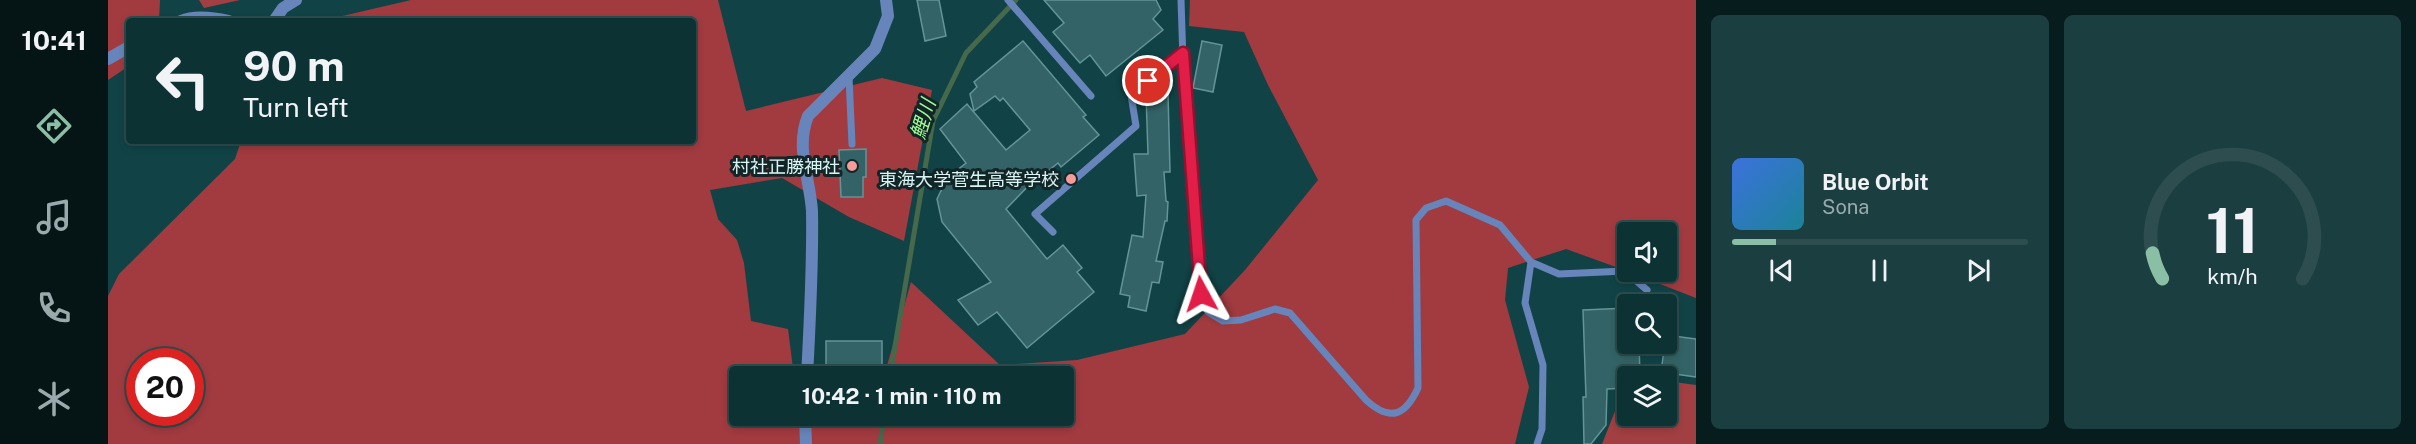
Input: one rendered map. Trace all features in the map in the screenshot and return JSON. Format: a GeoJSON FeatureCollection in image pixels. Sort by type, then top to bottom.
{"type":"FeatureCollection","features":[{"type":"Feature","properties":{"kind":"street"},"geometry":{"type":"LineString","coordinates":[[276,18],[283,8],[296,0]]}},
{"type":"Feature","properties":{"kind":"street"},"geometry":{"type":"LineString","coordinates":[[807,366],[812,207],[801,139],[808,116],[875,49],[888,16],[885,0]]}},
{"type":"Feature","properties":{"kind":"street"},"geometry":{"type":"LineString","coordinates":[[187,18],[215,18]]}},
{"type":"Feature","properties":{"kind":"street"},"geometry":{"type":"LineString","coordinates":[[108,59],[126,49]]}},
{"type":"Feature","properties":{"kind":"street"},"geometry":{"type":"LineString","coordinates":[[805,426],[806,444]]}},
{"type":"Feature","properties":{"kind":"lane"},"geometry":{"type":"LineString","coordinates":[[1008,0],[1091,96]]}},
{"type":"Feature","properties":{"kind":"lane"},"geometry":{"type":"LineString","coordinates":[[1181,0],[1201,294],[1208,312],[1223,321],[1241,320],[1275,309],[1290,314],[1366,400],[1378,411],[1394,414],[1410,405],[1418,388],[1416,220],[1425,208],[1446,201],[1500,225],[1531,262],[1559,274],[1625,270],[1647,290]]}},
{"type":"Feature","properties":{"kind":"lane"},"geometry":{"type":"LineString","coordinates":[[1053,232],[1035,214],[1136,126],[1131,95],[1183,53]]}},
{"type":"Feature","properties":{"kind":"lane"},"geometry":{"type":"LineString","coordinates":[[849,74],[852,144]]}},
{"type":"Feature","properties":{"kind":"lane"},"geometry":{"type":"LineString","coordinates":[[1531,262],[1525,303],[1543,365],[1542,429],[1537,444]]}},
{"type":"Feature","properties":{"kind":"shaded area"},"geometry":{"type":"Polygon","coordinates":[[[108,0],[160,0],[159,18],[126,18],[126,68],[108,80],[108,0]]]}},
{"type":"Feature","properties":{"kind":"shaded area"},"geometry":{"type":"Polygon","coordinates":[[[199,0],[240,0],[204,8],[199,0]]]}},
{"type":"Feature","properties":{"kind":"shaded area"},"geometry":{"type":"Polygon","coordinates":[[[411,0],[718,0],[746,111],[882,78],[932,90],[904,241],[849,217],[782,178],[710,190],[718,219],[737,240],[744,263],[751,321],[788,329],[793,366],[729,366],[729,426],[1074,426],[1074,366],[887,366],[911,282],[1000,365],[1077,360],[1185,334],[1245,270],[1318,180],[1268,85],[1244,32],[1189,26],[1190,0],[1696,0],[1696,298],[1655,282],[1677,282],[1677,222],[1617,222],[1617,267],[1566,249],[1508,268],[1505,300],[1529,387],[1515,444],[108,444],[108,296],[119,274],[235,159],[240,144],[696,144],[696,18],[334,18],[411,0]]]}},
{"type":"Feature","properties":{"kind":"shaded area"},"geometry":{"type":"Polygon","coordinates":[[[1677,382],[1696,385],[1696,444],[1602,444],[1617,406],[1617,426],[1677,426],[1677,382]]]}},
{"type":"Feature","properties":{"kind":"building"},"geometry":{"type":"Polygon","coordinates":[[[917,0],[939,0],[946,36],[925,41],[917,0]]]}},
{"type":"Feature","properties":{"kind":"building"},"geometry":{"type":"Polygon","coordinates":[[[1044,0],[1156,0],[1161,10],[1153,19],[1163,30],[1106,76],[1090,55],[1080,63],[1053,32],[1064,23],[1044,0]]]}},
{"type":"Feature","properties":{"kind":"building"},"geometry":{"type":"Polygon","coordinates":[[[1023,41],[1086,115],[1083,117],[1099,135],[1061,167],[1058,163],[1038,179],[1037,177],[1006,209],[1047,259],[1063,245],[1082,268],[1077,272],[1094,292],[1027,348],[997,312],[978,325],[958,300],[991,282],[942,222],[937,199],[947,178],[966,163],[940,129],[967,104],[1006,150],[1030,130],[1003,98],[1000,101],[995,96],[974,111],[970,94],[977,87],[974,82],[1023,41]]]}},
{"type":"Feature","properties":{"kind":"building"},"geometry":{"type":"Polygon","coordinates":[[[1202,41],[1222,45],[1213,92],[1193,88],[1202,41]]]}},
{"type":"Feature","properties":{"kind":"building"},"geometry":{"type":"Polygon","coordinates":[[[1146,94],[1168,94],[1170,172],[1164,172],[1166,201],[1168,202],[1167,221],[1165,221],[1156,261],[1163,262],[1159,283],[1152,282],[1146,311],[1128,307],[1130,296],[1120,294],[1132,235],[1143,237],[1146,195],[1137,196],[1134,154],[1148,154],[1146,94]]]}},
{"type":"Feature","properties":{"kind":"building"},"geometry":{"type":"Polygon","coordinates":[[[866,149],[863,197],[841,197],[839,150],[866,149]]]}},
{"type":"Feature","properties":{"kind":"building"},"geometry":{"type":"Polygon","coordinates":[[[1617,308],[1617,354],[1639,354],[1640,366],[1617,366],[1617,389],[1607,389],[1606,425],[1591,444],[1584,444],[1583,397],[1586,397],[1583,310],[1617,308]]]}},
{"type":"Feature","properties":{"kind":"building"},"geometry":{"type":"Polygon","coordinates":[[[1677,336],[1696,339],[1696,377],[1677,374],[1677,366],[1662,366],[1663,354],[1677,354],[1677,336]]]}},
{"type":"Feature","properties":{"kind":"building"},"geometry":{"type":"Polygon","coordinates":[[[826,341],[882,341],[882,366],[826,366],[826,341]]]}},
{"type":"Feature","properties":{"kind":"waterway","name":"鯉川"},"geometry":{"type":"LineString","coordinates":[[892,366],[933,121],[966,53],[1016,0]]}},
{"type":"Feature","properties":{"kind":"waterway","name":"鯉川"},"geometry":{"type":"LineString","coordinates":[[880,444],[883,426]]}},
{"type":"Feature","properties":{"kind":"place","name":"村社正勝神社"},"geometry":{"type":"Point","coordinates":[852,166]}},
{"type":"Feature","properties":{"kind":"place","name":"東海大学菅生高等学校"},"geometry":{"type":"Point","coordinates":[1071,179]}},
{"type":"Feature","properties":{"kind":"route"},"geometry":{"type":"LineString","coordinates":[[1148,81],[1183,53],[1184,92],[1201,294]]}}]}
